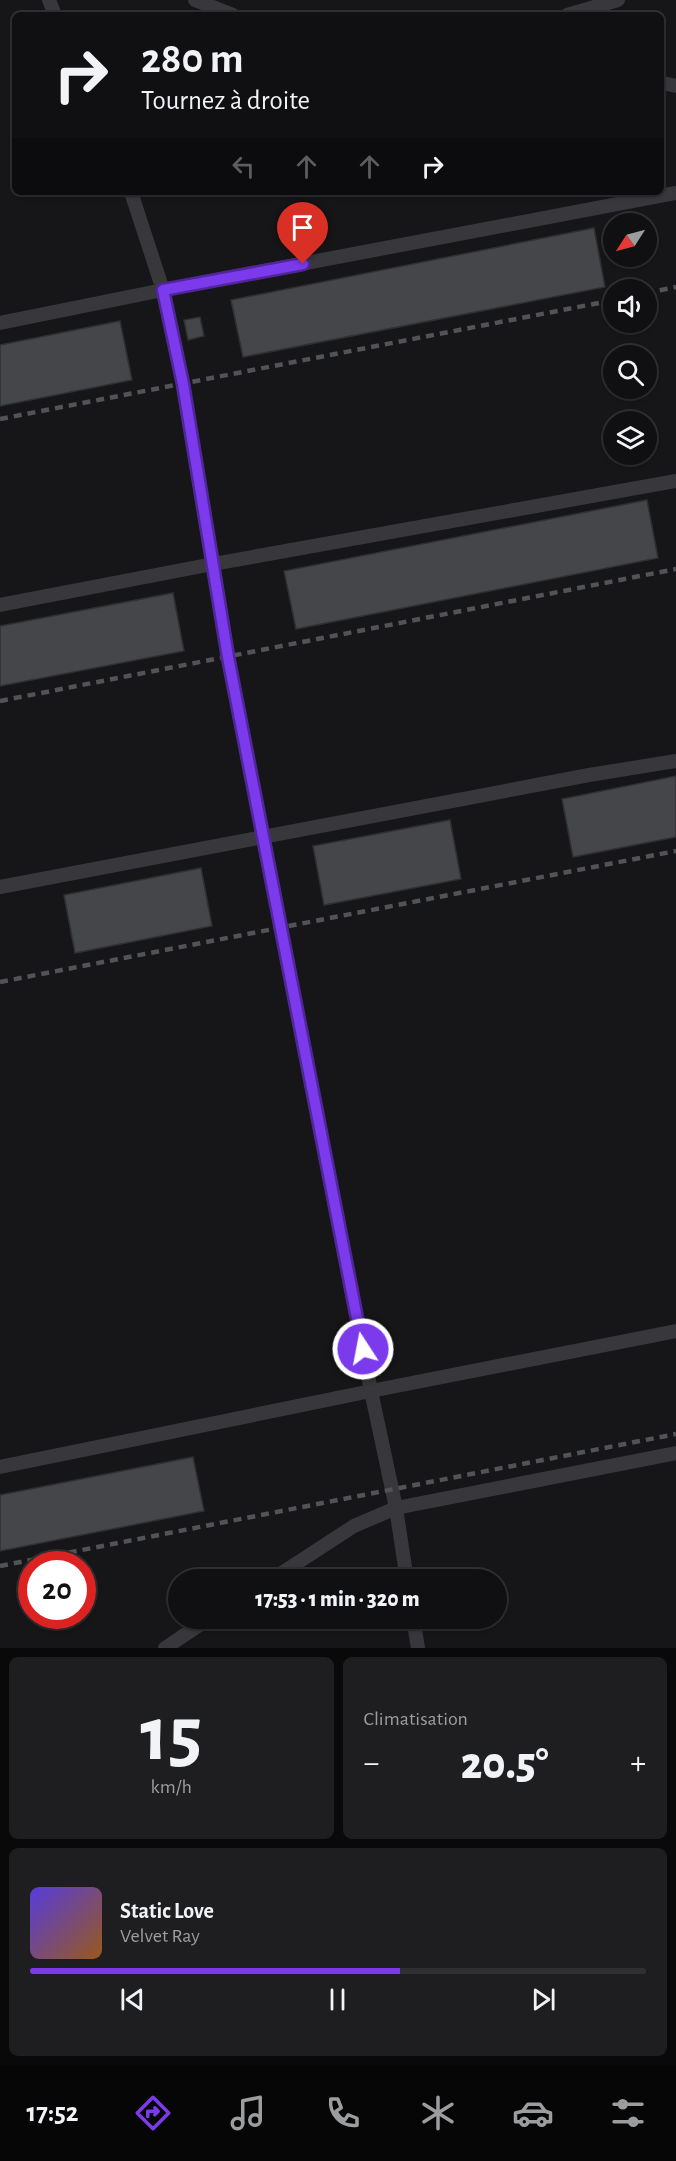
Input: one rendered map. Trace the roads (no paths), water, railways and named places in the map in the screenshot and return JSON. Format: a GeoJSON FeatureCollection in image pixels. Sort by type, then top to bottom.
{"type":"FeatureCollection","features":[{"type":"Feature","properties":{"kind":"lane"},"geometry":{"type":"LineString","coordinates":[[195,0],[226,12]]}},
{"type":"Feature","properties":{"kind":"lane"},"geometry":{"type":"LineString","coordinates":[[577,12],[618,0]]}},
{"type":"Feature","properties":{"kind":"lane"},"geometry":{"type":"LineString","coordinates":[[0,323],[676,193]]}},
{"type":"Feature","properties":{"kind":"lane"},"geometry":{"type":"LineString","coordinates":[[132,195],[163,290],[183,384],[228,657],[371,1391],[396,1508],[405,1569]]}},
{"type":"Feature","properties":{"kind":"lane"},"geometry":{"type":"LineString","coordinates":[[0,605],[213,564],[676,481]]}},
{"type":"Feature","properties":{"kind":"lane"},"geometry":{"type":"LineString","coordinates":[[0,887],[578,777],[676,761]]}},
{"type":"Feature","properties":{"kind":"lane"},"geometry":{"type":"LineString","coordinates":[[0,1467],[676,1331]]}},
{"type":"Feature","properties":{"kind":"lane"},"geometry":{"type":"LineString","coordinates":[[288,1569],[354,1526],[396,1508],[676,1453]]}},
{"type":"Feature","properties":{"kind":"lane"},"geometry":{"type":"LineString","coordinates":[[165,1648],[194,1629]]}},
{"type":"Feature","properties":{"kind":"lane"},"geometry":{"type":"LineString","coordinates":[[415,1629],[418,1648]]}},
{"type":"Feature","properties":{"kind":"railway"},"geometry":{"type":"LineString","coordinates":[[657,291],[676,287]]}},
{"type":"Feature","properties":{"kind":"railway"},"geometry":{"type":"LineString","coordinates":[[0,419],[603,302]]}},
{"type":"Feature","properties":{"kind":"railway"},"geometry":{"type":"LineString","coordinates":[[0,701],[676,569]]}},
{"type":"Feature","properties":{"kind":"railway"},"geometry":{"type":"LineString","coordinates":[[0,982],[676,851]]}},
{"type":"Feature","properties":{"kind":"railway"},"geometry":{"type":"LineString","coordinates":[[0,1566],[676,1434]]}}]}
